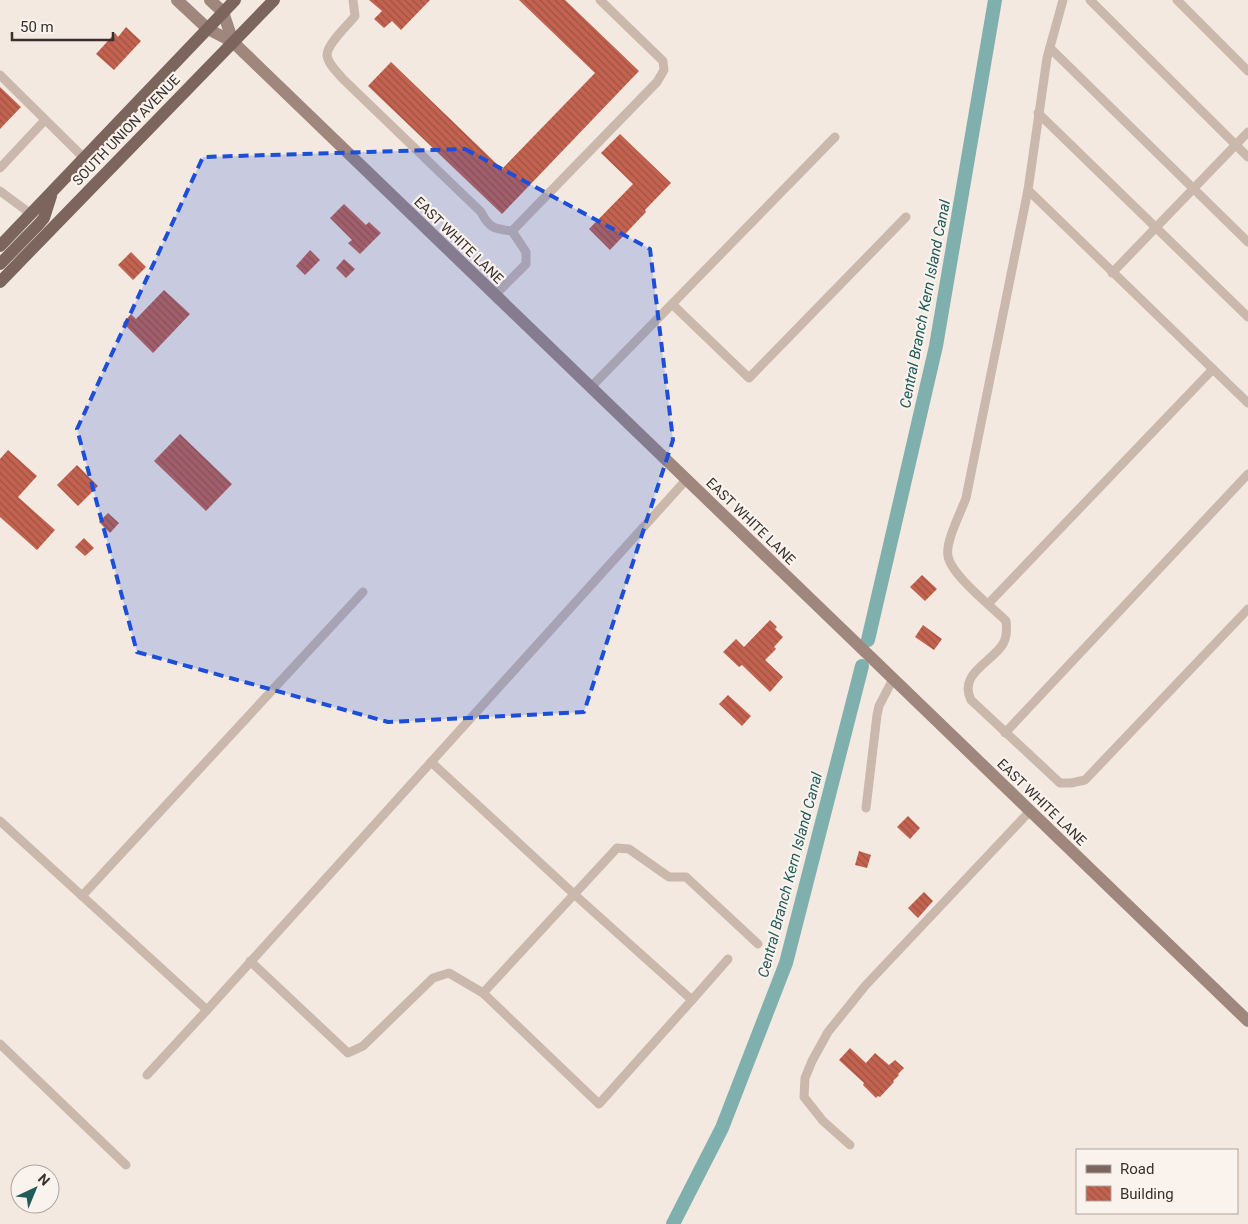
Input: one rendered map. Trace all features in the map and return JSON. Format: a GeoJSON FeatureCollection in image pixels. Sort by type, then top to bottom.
{"type":"FeatureCollection","features":[{"type":"Feature","properties":{"kind":"main road","name":"SOUTH UNION AVENUE"},"geometry":{"type":"LineString","coordinates":[[0,246],[235,0]]}},
{"type":"Feature","properties":{"kind":"main road","name":"SOUTH UNION AVENUE"},"geometry":{"type":"LineString","coordinates":[[0,282],[274,0]]}},
{"type":"Feature","properties":{"kind":"main road"},"geometry":{"type":"LineString","coordinates":[[0,264],[44,218],[53,191]]}},
{"type":"Feature","properties":{"kind":"street"},"geometry":{"type":"LineString","coordinates":[[177,0],[208,29],[233,42]]}},
{"type":"Feature","properties":{"kind":"street"},"geometry":{"type":"LineString","coordinates":[[210,0],[223,12],[233,42]]}},
{"type":"Feature","properties":{"kind":"street","name":"EAST WHITE LANE"},"geometry":{"type":"LineString","coordinates":[[233,42],[1248,1021]]}},
{"type":"Feature","properties":{"kind":"lane"},"geometry":{"type":"LineString","coordinates":[[354,0],[355,16],[330,45],[327,55],[331,65],[342,79],[481,212],[489,225],[497,229],[512,231],[526,252],[526,264],[495,295]]}},
{"type":"Feature","properties":{"kind":"lane"},"geometry":{"type":"LineString","coordinates":[[512,231],[657,82],[664,70],[663,61],[600,0]]}},
{"type":"Feature","properties":{"kind":"lane"},"geometry":{"type":"LineString","coordinates":[[1063,0],[1050,48],[1038,113],[1028,190],[966,498],[949,543],[947,555],[952,570],[1006,621],[1007,634],[1003,644],[968,681],[966,691],[971,700],[1060,783],[1086,780],[1248,609]]}},
{"type":"Feature","properties":{"kind":"lane"},"geometry":{"type":"LineString","coordinates":[[1090,0],[1248,156]]}},
{"type":"Feature","properties":{"kind":"lane"},"geometry":{"type":"LineString","coordinates":[[1177,0],[1248,71]]}},
{"type":"Feature","properties":{"kind":"lane"},"geometry":{"type":"LineString","coordinates":[[1050,48],[1248,242]]}},
{"type":"Feature","properties":{"kind":"lane"},"geometry":{"type":"LineString","coordinates":[[0,75],[84,158]]}},
{"type":"Feature","properties":{"kind":"lane"},"geometry":{"type":"LineString","coordinates":[[1038,113],[1248,317]]}},
{"type":"Feature","properties":{"kind":"lane"},"geometry":{"type":"LineString","coordinates":[[0,168],[45,120]]}},
{"type":"Feature","properties":{"kind":"lane"},"geometry":{"type":"LineString","coordinates":[[1112,273],[1248,132]]}},
{"type":"Feature","properties":{"kind":"lane"},"geometry":{"type":"LineString","coordinates":[[590,388],[835,137]]}},
{"type":"Feature","properties":{"kind":"lane"},"geometry":{"type":"LineString","coordinates":[[1028,190],[1248,403]]}},
{"type":"Feature","properties":{"kind":"lane"},"geometry":{"type":"LineString","coordinates":[[0,191],[31,214]]}},
{"type":"Feature","properties":{"kind":"lane"},"geometry":{"type":"LineString","coordinates":[[672,304],[749,378],[906,217]]}},
{"type":"Feature","properties":{"kind":"lane"},"geometry":{"type":"LineString","coordinates":[[988,604],[1213,370]]}},
{"type":"Feature","properties":{"kind":"lane"},"geometry":{"type":"LineString","coordinates":[[1005,733],[1248,474]]}},
{"type":"Feature","properties":{"kind":"lane"},"geometry":{"type":"LineString","coordinates":[[147,1075],[686,480]]}},
{"type":"Feature","properties":{"kind":"lane"},"geometry":{"type":"LineString","coordinates":[[82,896],[363,592]]}},
{"type":"Feature","properties":{"kind":"lane"},"geometry":{"type":"LineString","coordinates":[[866,808],[877,715],[879,706],[893,679]]}},
{"type":"Feature","properties":{"kind":"lane"},"geometry":{"type":"LineString","coordinates":[[431,762],[692,1000]]}},
{"type":"Feature","properties":{"kind":"lane"},"geometry":{"type":"LineString","coordinates":[[850,1145],[823,1122],[804,1097],[805,1078],[812,1061],[828,1032],[865,986],[1030,811]]}},
{"type":"Feature","properties":{"kind":"lane"},"geometry":{"type":"LineString","coordinates":[[0,821],[207,1010]]}},
{"type":"Feature","properties":{"kind":"lane"},"geometry":{"type":"LineString","coordinates":[[483,993],[617,848],[630,849],[669,877],[686,876],[758,944]]}},
{"type":"Feature","properties":{"kind":"lane"},"geometry":{"type":"LineString","coordinates":[[250,961],[348,1053],[363,1046],[433,978],[449,973],[483,993],[599,1104],[728,959]]}},
{"type":"Feature","properties":{"kind":"lane"},"geometry":{"type":"LineString","coordinates":[[0,1044],[126,1165]]}},
{"type":"Feature","properties":{"kind":"highlighted area"},"geometry":{"type":"Polygon","coordinates":[[[465,149],[650,249],[673,440],[584,712],[388,722],[137,652],[77,429],[203,157],[465,149]]]}},
{"type":"Feature","properties":{"kind":"building"},"geometry":{"type":"Polygon","coordinates":[[[369,0],[430,0],[401,30],[392,21],[384,28],[374,19],[382,11],[369,0]]]}},
{"type":"Feature","properties":{"kind":"building"},"geometry":{"type":"Polygon","coordinates":[[[519,0],[565,0],[639,71],[502,214],[368,86],[391,62],[502,169],[595,73],[519,0]]]}},
{"type":"Feature","properties":{"kind":"building"},"geometry":{"type":"Polygon","coordinates":[[[126,27],[141,41],[114,70],[96,54],[115,33],[118,37],[126,27]]]}},
{"type":"Feature","properties":{"kind":"building"},"geometry":{"type":"Polygon","coordinates":[[[0,87],[21,107],[0,129],[0,87]]]}},
{"type":"Feature","properties":{"kind":"building"},"geometry":{"type":"Polygon","coordinates":[[[620,134],[671,183],[610,250],[589,229],[633,184],[601,153],[620,134]]]}},
{"type":"Feature","properties":{"kind":"building"},"geometry":{"type":"Polygon","coordinates":[[[344,204],[366,225],[369,222],[381,233],[360,254],[348,243],[352,240],[330,218],[344,204]]]}},
{"type":"Feature","properties":{"kind":"building"},"geometry":{"type":"Polygon","coordinates":[[[310,250],[320,260],[305,275],[296,266],[310,250]]]}},
{"type":"Feature","properties":{"kind":"building"},"geometry":{"type":"Polygon","coordinates":[[[131,252],[146,267],[133,280],[118,265],[131,252]]]}},
{"type":"Feature","properties":{"kind":"building"},"geometry":{"type":"Polygon","coordinates":[[[344,259],[355,269],[346,278],[336,268],[344,259]]]}},
{"type":"Feature","properties":{"kind":"building"},"geometry":{"type":"Polygon","coordinates":[[[164,290],[190,314],[153,353],[123,323],[131,314],[136,319],[164,290]]]}},
{"type":"Feature","properties":{"kind":"building"},"geometry":{"type":"Polygon","coordinates":[[[180,434],[232,484],[206,511],[154,461],[180,434]]]}},
{"type":"Feature","properties":{"kind":"building"},"geometry":{"type":"Polygon","coordinates":[[[8,450],[37,476],[18,497],[55,530],[37,550],[0,517],[0,459],[8,450]]]}},
{"type":"Feature","properties":{"kind":"building"},"geometry":{"type":"Polygon","coordinates":[[[77,465],[98,486],[78,506],[57,485],[77,465]]]}},
{"type":"Feature","properties":{"kind":"building"},"geometry":{"type":"Polygon","coordinates":[[[108,513],[119,523],[110,533],[99,522],[108,513]]]}},
{"type":"Feature","properties":{"kind":"building"},"geometry":{"type":"Polygon","coordinates":[[[84,538],[94,548],[85,556],[75,547],[84,538]]]}},
{"type":"Feature","properties":{"kind":"building"},"geometry":{"type":"Polygon","coordinates":[[[922,575],[937,589],[925,601],[910,587],[922,575]]]}},
{"type":"Feature","properties":{"kind":"building"},"geometry":{"type":"Polygon","coordinates":[[[770,620],[783,637],[774,647],[776,649],[765,660],[783,677],[770,692],[742,665],[739,667],[723,652],[736,639],[744,647],[770,620]]]}},
{"type":"Feature","properties":{"kind":"building"},"geometry":{"type":"Polygon","coordinates":[[[923,625],[942,639],[934,650],[915,637],[923,625]]]}},
{"type":"Feature","properties":{"kind":"building"},"geometry":{"type":"Polygon","coordinates":[[[728,695],[751,716],[742,726],[719,704],[728,695]]]}},
{"type":"Feature","properties":{"kind":"building"},"geometry":{"type":"Polygon","coordinates":[[[908,816],[920,828],[910,839],[897,827],[908,816]]]}},
{"type":"Feature","properties":{"kind":"building"},"geometry":{"type":"Polygon","coordinates":[[[859,851],[871,855],[867,868],[855,865],[859,851]]]}},
{"type":"Feature","properties":{"kind":"building"},"geometry":{"type":"Polygon","coordinates":[[[924,892],[933,901],[918,918],[908,908],[924,892]]]}},
{"type":"Feature","properties":{"kind":"building"},"geometry":{"type":"Polygon","coordinates":[[[850,1048],[866,1063],[875,1053],[889,1065],[895,1060],[904,1068],[880,1097],[876,1098],[863,1085],[864,1083],[839,1060],[850,1048]]]}},
{"type":"Feature","properties":{"kind":"waterway","name":"Central Branch Kern Island Canal"},"geometry":{"type":"LineString","coordinates":[[868,640],[936,346],[995,0]]}},
{"type":"Feature","properties":{"kind":"waterway","name":"Central Branch Kern Island Canal"},"geometry":{"type":"LineString","coordinates":[[673,1224],[722,1128],[786,963],[862,666]]}}]}
